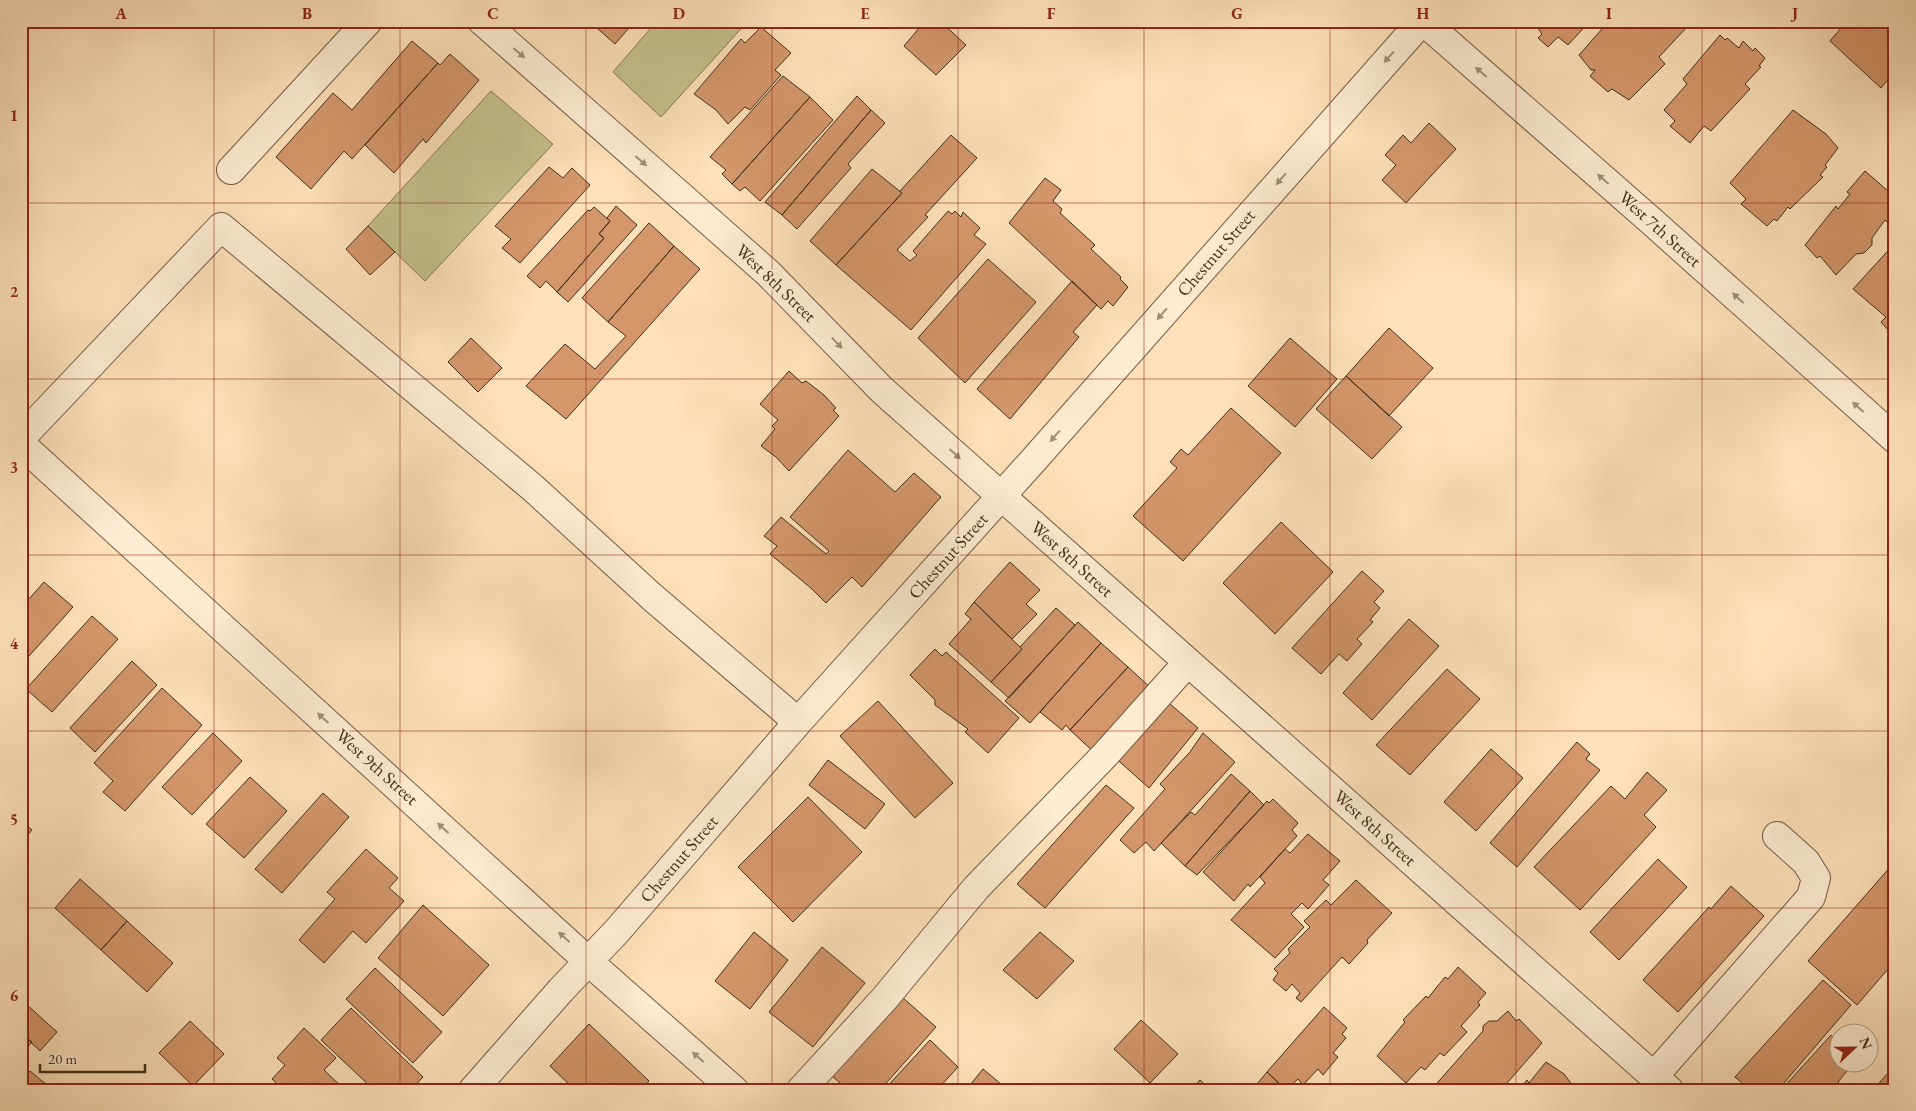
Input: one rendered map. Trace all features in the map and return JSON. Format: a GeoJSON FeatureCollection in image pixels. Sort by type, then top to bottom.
{"type":"FeatureCollection","features":[{"type":"Feature","properties":{"kind":"street"},"geometry":{"type":"LineString","coordinates":[[231,170],[368,21]]}},
{"type":"Feature","properties":{"kind":"street","name":"West 8th Street"},"geometry":{"type":"LineString","coordinates":[[482,21],[768,273],[882,390],[1661,1083]]}},
{"type":"Feature","properties":{"kind":"street","name":"Chestnut Street"},"geometry":{"type":"LineString","coordinates":[[473,1090],[561,990],[589,962],[798,722],[1423,21]]}},
{"type":"Feature","properties":{"kind":"street","name":"West 7th Street"},"geometry":{"type":"LineString","coordinates":[[1423,21],[1649,218],[1895,439]]}},
{"type":"Feature","properties":{"kind":"street"},"geometry":{"type":"LineString","coordinates":[[21,438],[221,227],[534,488],[652,597],[798,722]]}},
{"type":"Feature","properties":{"kind":"street","name":"West 9th Street"},"geometry":{"type":"LineString","coordinates":[[21,444],[589,962],[734,1090]]}},
{"type":"Feature","properties":{"kind":"street"},"geometry":{"type":"LineString","coordinates":[[801,1090],[885,998],[976,888],[1106,754],[1188,662]]}},
{"type":"Feature","properties":{"kind":"street"},"geometry":{"type":"LineString","coordinates":[[1661,1083],[1811,897],[1816,878],[1806,862],[1777,836]]}},
{"type":"Feature","properties":{"kind":"shaded area"},"geometry":{"type":"Polygon","coordinates":[[[657,21],[748,21],[661,117],[613,72],[657,21]]]}},
{"type":"Feature","properties":{"kind":"shaded area"},"geometry":{"type":"Polygon","coordinates":[[[491,91],[553,144],[425,281],[368,226],[491,91]]]}},
{"type":"Feature","properties":{"kind":"building"},"geometry":{"type":"Polygon","coordinates":[[[589,21],[635,21],[615,44],[589,21]]]}},
{"type":"Feature","properties":{"kind":"building"},"geometry":{"type":"Polygon","coordinates":[[[925,21],[940,21],[966,45],[936,75],[904,46],[925,21]]]}},
{"type":"Feature","properties":{"kind":"building"},"geometry":{"type":"Polygon","coordinates":[[[1522,21],[1590,21],[1568,45],[1558,37],[1548,47],[1538,38],[1542,34],[1537,27],[1530,22],[1526,26],[1522,21]]]}},
{"type":"Feature","properties":{"kind":"building"},"geometry":{"type":"Polygon","coordinates":[[[1609,21],[1685,21],[1688,26],[1659,57],[1665,64],[1629,100],[1612,89],[1608,92],[1590,76],[1595,70],[1591,70],[1579,55],[1609,21]]]}},
{"type":"Feature","properties":{"kind":"building"},"geometry":{"type":"Polygon","coordinates":[[[1847,21],[1888,21],[1891,24],[1895,21],[1895,71],[1881,88],[1830,41],[1847,21]]]}},
{"type":"Feature","properties":{"kind":"building"},"geometry":{"type":"Polygon","coordinates":[[[761,27],[791,53],[775,70],[781,75],[750,110],[745,107],[728,124],[716,110],[694,94],[741,39],[745,43],[761,27]]]}},
{"type":"Feature","properties":{"kind":"building"},"geometry":{"type":"Polygon","coordinates":[[[1720,35],[1739,48],[1743,41],[1753,51],[1755,48],[1765,58],[1759,66],[1761,67],[1745,84],[1750,89],[1711,131],[1704,126],[1690,143],[1670,126],[1675,121],[1664,110],[1687,84],[1683,79],[1720,35]]]}},
{"type":"Feature","properties":{"kind":"building"},"geometry":{"type":"Polygon","coordinates":[[[412,41],[438,63],[352,159],[344,151],[311,189],[276,157],[333,93],[352,110],[412,41]]]}},
{"type":"Feature","properties":{"kind":"building"},"geometry":{"type":"Polygon","coordinates":[[[450,54],[479,80],[426,143],[423,139],[394,173],[365,145],[438,63],[440,65],[450,54]]]}},
{"type":"Feature","properties":{"kind":"building"},"geometry":{"type":"Polygon","coordinates":[[[783,76],[810,97],[732,184],[722,174],[726,170],[710,157],[783,76]]]}},
{"type":"Feature","properties":{"kind":"building"},"geometry":{"type":"Polygon","coordinates":[[[857,96],[871,110],[782,215],[765,202],[857,96]]]}},
{"type":"Feature","properties":{"kind":"building"},"geometry":{"type":"Polygon","coordinates":[[[810,97],[833,120],[760,201],[745,187],[740,191],[732,184],[810,97]]]}},
{"type":"Feature","properties":{"kind":"building"},"geometry":{"type":"Polygon","coordinates":[[[871,110],[885,123],[848,164],[851,168],[797,229],[782,215],[871,110]]]}},
{"type":"Feature","properties":{"kind":"building"},"geometry":{"type":"Polygon","coordinates":[[[1793,110],[1826,134],[1838,148],[1825,165],[1827,167],[1820,175],[1823,177],[1790,209],[1788,207],[1777,221],[1774,219],[1767,226],[1741,204],[1746,199],[1730,183],[1793,110]]]}},
{"type":"Feature","properties":{"kind":"building"},"geometry":{"type":"Polygon","coordinates":[[[1429,123],[1456,149],[1406,203],[1382,180],[1396,165],[1385,155],[1403,135],[1411,143],[1429,123]]]}},
{"type":"Feature","properties":{"kind":"building"},"geometry":{"type":"Polygon","coordinates":[[[951,135],[977,158],[925,215],[928,217],[897,250],[910,261],[917,255],[913,251],[948,211],[952,214],[955,211],[961,217],[963,212],[980,228],[974,235],[986,244],[911,330],[836,265],[902,193],[900,191],[951,135]]]}},
{"type":"Feature","properties":{"kind":"building"},"geometry":{"type":"Polygon","coordinates":[[[549,167],[563,178],[572,168],[590,185],[520,263],[502,248],[511,239],[495,226],[549,167]]]}},
{"type":"Feature","properties":{"kind":"building"},"geometry":{"type":"Polygon","coordinates":[[[872,169],[902,193],[836,265],[810,241],[872,169]]]}},
{"type":"Feature","properties":{"kind":"building"},"geometry":{"type":"Polygon","coordinates":[[[1865,171],[1895,197],[1895,216],[1889,224],[1885,220],[1872,238],[1872,245],[1864,253],[1856,254],[1836,275],[1820,256],[1817,258],[1805,245],[1836,206],[1838,209],[1850,194],[1847,192],[1865,171]]]}},
{"type":"Feature","properties":{"kind":"building"},"geometry":{"type":"Polygon","coordinates":[[[1045,178],[1061,190],[1053,201],[1062,209],[1060,213],[1095,245],[1091,249],[1121,277],[1120,279],[1128,287],[1113,306],[1108,301],[1101,309],[1009,223],[1045,178]]]}},
{"type":"Feature","properties":{"kind":"building"},"geometry":{"type":"Polygon","coordinates":[[[616,206],[637,225],[568,302],[557,292],[604,238],[599,234],[610,221],[607,218],[616,206]]]}},
{"type":"Feature","properties":{"kind":"building"},"geometry":{"type":"Polygon","coordinates":[[[594,207],[610,221],[599,234],[604,238],[557,292],[546,281],[540,288],[527,276],[588,210],[590,211],[594,207]]]}},
{"type":"Feature","properties":{"kind":"building"},"geometry":{"type":"Polygon","coordinates":[[[649,223],[674,246],[608,322],[582,298],[649,223]]]}},
{"type":"Feature","properties":{"kind":"building"},"geometry":{"type":"Polygon","coordinates":[[[368,226],[395,252],[370,275],[346,249],[368,226]]]}},
{"type":"Feature","properties":{"kind":"building"},"geometry":{"type":"Polygon","coordinates":[[[1895,243],[1895,327],[1889,331],[1881,322],[1886,317],[1853,289],[1895,243]]]}},
{"type":"Feature","properties":{"kind":"building"},"geometry":{"type":"Polygon","coordinates":[[[674,246],[700,269],[566,419],[526,386],[565,344],[595,369],[626,336],[608,322],[674,246]]]}},
{"type":"Feature","properties":{"kind":"building"},"geometry":{"type":"Polygon","coordinates":[[[988,259],[1036,302],[965,383],[918,338],[988,259]]]}},
{"type":"Feature","properties":{"kind":"building"},"geometry":{"type":"Polygon","coordinates":[[[1072,281],[1097,305],[1073,332],[1079,337],[1010,419],[977,389],[1072,281]]]}},
{"type":"Feature","properties":{"kind":"building"},"geometry":{"type":"Polygon","coordinates":[[[1389,328],[1433,368],[1389,416],[1346,376],[1389,328]]]}},
{"type":"Feature","properties":{"kind":"building"},"geometry":{"type":"Polygon","coordinates":[[[471,338],[502,368],[478,392],[448,362],[471,338]]]}},
{"type":"Feature","properties":{"kind":"building"},"geometry":{"type":"Polygon","coordinates":[[[1290,338],[1337,379],[1295,427],[1248,386],[1290,338]]]}},
{"type":"Feature","properties":{"kind":"building"},"geometry":{"type":"Polygon","coordinates":[[[789,371],[802,383],[806,381],[824,395],[836,408],[833,410],[839,416],[789,471],[776,457],[761,446],[775,429],[772,426],[778,420],[760,404],[789,371]]]}},
{"type":"Feature","properties":{"kind":"building"},"geometry":{"type":"Polygon","coordinates":[[[1346,376],[1402,427],[1372,459],[1316,409],[1346,376]]]}},
{"type":"Feature","properties":{"kind":"building"},"geometry":{"type":"Polygon","coordinates":[[[1231,408],[1281,453],[1183,561],[1133,516],[1177,468],[1170,462],[1181,449],[1188,455],[1231,408]]]}},
{"type":"Feature","properties":{"kind":"building"},"geometry":{"type":"Polygon","coordinates":[[[848,450],[895,492],[914,473],[941,497],[862,587],[852,577],[826,603],[770,554],[777,546],[764,536],[781,517],[826,554],[829,551],[790,517],[848,450]]]}},
{"type":"Feature","properties":{"kind":"building"},"geometry":{"type":"Polygon","coordinates":[[[1281,522],[1333,572],[1275,634],[1223,583],[1281,522]]]}},
{"type":"Feature","properties":{"kind":"building"},"geometry":{"type":"Polygon","coordinates":[[[1010,562],[1040,590],[1026,604],[1037,614],[1012,639],[974,602],[1010,562]]]}},
{"type":"Feature","properties":{"kind":"building"},"geometry":{"type":"Polygon","coordinates":[[[1362,571],[1384,591],[1374,602],[1380,608],[1370,620],[1373,622],[1357,639],[1362,644],[1347,661],[1339,654],[1321,674],[1292,648],[1362,571]]]}},
{"type":"Feature","properties":{"kind":"building"},"geometry":{"type":"Polygon","coordinates":[[[21,579],[28,585],[21,593],[21,579]]]}},
{"type":"Feature","properties":{"kind":"building"},"geometry":{"type":"Polygon","coordinates":[[[44,582],[73,607],[21,665],[21,608],[44,582]]]}},
{"type":"Feature","properties":{"kind":"building"},"geometry":{"type":"Polygon","coordinates":[[[974,602],[1022,649],[991,682],[949,644],[971,619],[965,614],[974,602]]]}},
{"type":"Feature","properties":{"kind":"building"},"geometry":{"type":"Polygon","coordinates":[[[1056,608],[1075,625],[1009,698],[991,682],[1022,649],[1020,647],[1056,608]]]}},
{"type":"Feature","properties":{"kind":"building"},"geometry":{"type":"Polygon","coordinates":[[[92,616],[118,639],[52,712],[26,689],[92,616]]]}},
{"type":"Feature","properties":{"kind":"building"},"geometry":{"type":"Polygon","coordinates":[[[1409,619],[1439,646],[1372,720],[1343,693],[1409,619]]]}},
{"type":"Feature","properties":{"kind":"building"},"geometry":{"type":"Polygon","coordinates":[[[1078,622],[1101,643],[1030,723],[1005,701],[1078,622]]]}},
{"type":"Feature","properties":{"kind":"building"},"geometry":{"type":"Polygon","coordinates":[[[1101,643],[1128,667],[1070,730],[1066,725],[1062,730],[1040,712],[1101,643]]]}},
{"type":"Feature","properties":{"kind":"building"},"geometry":{"type":"Polygon","coordinates":[[[935,649],[942,656],[946,652],[1019,718],[988,753],[965,732],[968,729],[935,705],[935,700],[910,675],[935,649]]]}},
{"type":"Feature","properties":{"kind":"building"},"geometry":{"type":"Polygon","coordinates":[[[132,661],[157,685],[95,752],[70,728],[132,661]]]}},
{"type":"Feature","properties":{"kind":"building"},"geometry":{"type":"Polygon","coordinates":[[[1128,667],[1153,690],[1096,754],[1070,730],[1128,667]]]}},
{"type":"Feature","properties":{"kind":"building"},"geometry":{"type":"Polygon","coordinates":[[[1447,669],[1480,699],[1410,775],[1376,745],[1447,669]]]}},
{"type":"Feature","properties":{"kind":"building"},"geometry":{"type":"Polygon","coordinates":[[[162,688],[202,725],[125,811],[103,792],[113,781],[94,763],[162,688]]]}},
{"type":"Feature","properties":{"kind":"building"},"geometry":{"type":"Polygon","coordinates":[[[1163,698],[1198,728],[1149,788],[1111,754],[1163,698]]]}},
{"type":"Feature","properties":{"kind":"building"},"geometry":{"type":"Polygon","coordinates":[[[878,701],[953,783],[915,818],[840,736],[878,701]]]}},
{"type":"Feature","properties":{"kind":"building"},"geometry":{"type":"Polygon","coordinates":[[[213,733],[242,761],[192,815],[162,787],[213,733]]]}},
{"type":"Feature","properties":{"kind":"building"},"geometry":{"type":"Polygon","coordinates":[[[1203,733],[1235,762],[1154,851],[1146,842],[1134,853],[1120,840],[1165,789],[1160,784],[1190,752],[1203,733]]]}},
{"type":"Feature","properties":{"kind":"building"},"geometry":{"type":"Polygon","coordinates":[[[1577,742],[1590,754],[1586,759],[1600,770],[1517,867],[1490,843],[1577,742]]]}},
{"type":"Feature","properties":{"kind":"building"},"geometry":{"type":"Polygon","coordinates":[[[1491,749],[1523,778],[1476,831],[1444,802],[1491,749]]]}},
{"type":"Feature","properties":{"kind":"building"},"geometry":{"type":"Polygon","coordinates":[[[828,760],[885,804],[865,829],[809,785],[828,760]]]}},
{"type":"Feature","properties":{"kind":"building"},"geometry":{"type":"Polygon","coordinates":[[[1647,772],[1667,790],[1644,815],[1656,827],[1580,910],[1534,867],[1611,786],[1625,799],[1647,772]]]}},
{"type":"Feature","properties":{"kind":"building"},"geometry":{"type":"Polygon","coordinates":[[[1231,774],[1250,791],[1185,866],[1161,843],[1191,812],[1195,815],[1231,774]]]}},
{"type":"Feature","properties":{"kind":"building"},"geometry":{"type":"Polygon","coordinates":[[[250,777],[287,811],[244,858],[206,824],[250,777]]]}},
{"type":"Feature","properties":{"kind":"building"},"geometry":{"type":"Polygon","coordinates":[[[1106,785],[1134,808],[1045,908],[1017,884],[1106,785]]]}},
{"type":"Feature","properties":{"kind":"building"},"geometry":{"type":"Polygon","coordinates":[[[1250,791],[1264,805],[1197,875],[1185,866],[1250,791]]]}},
{"type":"Feature","properties":{"kind":"building"},"geometry":{"type":"Polygon","coordinates":[[[323,793],[349,817],[282,893],[255,869],[323,793]]]}},
{"type":"Feature","properties":{"kind":"building"},"geometry":{"type":"Polygon","coordinates":[[[808,797],[862,852],[793,922],[738,867],[808,797]]]}},
{"type":"Feature","properties":{"kind":"building"},"geometry":{"type":"Polygon","coordinates":[[[1273,799],[1298,823],[1292,830],[1297,836],[1250,887],[1248,884],[1234,901],[1203,872],[1267,801],[1269,803],[1273,799]]]}},
{"type":"Feature","properties":{"kind":"building"},"geometry":{"type":"Polygon","coordinates":[[[21,820],[32,830],[21,842],[21,820]]]}},
{"type":"Feature","properties":{"kind":"building"},"geometry":{"type":"Polygon","coordinates":[[[1308,834],[1340,861],[1323,880],[1329,885],[1308,909],[1302,903],[1291,914],[1304,927],[1275,958],[1231,920],[1265,883],[1260,877],[1285,849],[1290,853],[1308,834]]]}},
{"type":"Feature","properties":{"kind":"building"},"geometry":{"type":"Polygon","coordinates":[[[366,849],[398,878],[389,888],[404,901],[366,943],[353,931],[324,963],[299,940],[335,899],[327,892],[366,849]]]}},
{"type":"Feature","properties":{"kind":"building"},"geometry":{"type":"Polygon","coordinates":[[[1658,859],[1687,887],[1619,960],[1590,932],[1658,859]]]}},
{"type":"Feature","properties":{"kind":"building"},"geometry":{"type":"Polygon","coordinates":[[[1892,865],[1895,867],[1895,961],[1857,1005],[1808,961],[1892,865]]]}},
{"type":"Feature","properties":{"kind":"building"},"geometry":{"type":"Polygon","coordinates":[[[80,879],[127,921],[101,950],[55,908],[80,879]]]}},
{"type":"Feature","properties":{"kind":"building"},"geometry":{"type":"Polygon","coordinates":[[[1356,880],[1392,913],[1367,940],[1368,943],[1349,964],[1342,957],[1301,1002],[1296,998],[1300,993],[1292,984],[1286,991],[1273,980],[1278,973],[1274,969],[1290,953],[1288,949],[1310,927],[1304,921],[1326,900],[1331,905],[1356,880]]]}},
{"type":"Feature","properties":{"kind":"building"},"geometry":{"type":"Polygon","coordinates":[[[1731,886],[1764,916],[1678,1012],[1643,980],[1709,907],[1711,909],[1731,886]]]}},
{"type":"Feature","properties":{"kind":"building"},"geometry":{"type":"Polygon","coordinates":[[[423,905],[489,965],[443,1016],[378,958],[423,905]]]}},
{"type":"Feature","properties":{"kind":"building"},"geometry":{"type":"Polygon","coordinates":[[[127,921],[173,963],[147,992],[101,950],[127,921]]]}},
{"type":"Feature","properties":{"kind":"building"},"geometry":{"type":"Polygon","coordinates":[[[754,932],[788,960],[750,1009],[715,981],[754,932]]]}},
{"type":"Feature","properties":{"kind":"building"},"geometry":{"type":"Polygon","coordinates":[[[1040,932],[1074,961],[1037,999],[1003,970],[1040,932]]]}},
{"type":"Feature","properties":{"kind":"building"},"geometry":{"type":"Polygon","coordinates":[[[822,947],[865,983],[813,1047],[769,1012],[822,947]]]}},
{"type":"Feature","properties":{"kind":"building"},"geometry":{"type":"Polygon","coordinates":[[[1458,967],[1486,993],[1478,1002],[1480,1005],[1461,1026],[1467,1032],[1444,1056],[1440,1053],[1425,1070],[1421,1067],[1406,1083],[1377,1056],[1405,1022],[1403,1020],[1426,996],[1428,998],[1445,977],[1448,979],[1458,967]]]}},
{"type":"Feature","properties":{"kind":"building"},"geometry":{"type":"Polygon","coordinates":[[[375,968],[442,1032],[413,1063],[346,999],[375,968]]]}},
{"type":"Feature","properties":{"kind":"building"},"geometry":{"type":"Polygon","coordinates":[[[1823,980],[1851,1005],[1835,1024],[1828,1024],[1828,1032],[1778,1090],[1750,1090],[1735,1077],[1823,980]]]}},
{"type":"Feature","properties":{"kind":"building"},"geometry":{"type":"Polygon","coordinates":[[[902,997],[936,1027],[880,1090],[848,1090],[832,1076],[902,997]]]}},
{"type":"Feature","properties":{"kind":"building"},"geometry":{"type":"Polygon","coordinates":[[[27,1005],[57,1032],[40,1051],[21,1033],[21,1011],[27,1005]]]}},
{"type":"Feature","properties":{"kind":"building"},"geometry":{"type":"Polygon","coordinates":[[[1324,1007],[1347,1028],[1342,1034],[1346,1038],[1333,1053],[1338,1057],[1323,1075],[1318,1069],[1303,1085],[1298,1079],[1286,1090],[1267,1072],[1324,1007]]]}},
{"type":"Feature","properties":{"kind":"building"},"geometry":{"type":"Polygon","coordinates":[[[351,1008],[423,1077],[411,1090],[374,1090],[321,1040],[351,1008]]]}},
{"type":"Feature","properties":{"kind":"building"},"geometry":{"type":"Polygon","coordinates":[[[1508,1011],[1516,1021],[1519,1019],[1542,1043],[1501,1090],[1431,1090],[1483,1031],[1483,1026],[1489,1021],[1497,1021],[1508,1011]]]}},
{"type":"Feature","properties":{"kind":"building"},"geometry":{"type":"Polygon","coordinates":[[[1141,1020],[1178,1054],[1150,1083],[1114,1049],[1141,1020]]]}},
{"type":"Feature","properties":{"kind":"building"},"geometry":{"type":"Polygon","coordinates":[[[190,1021],[224,1054],[193,1086],[159,1053],[190,1021]]]}},
{"type":"Feature","properties":{"kind":"building"},"geometry":{"type":"Polygon","coordinates":[[[589,1024],[649,1081],[641,1090],[575,1090],[550,1066],[589,1024]]]}},
{"type":"Feature","properties":{"kind":"building"},"geometry":{"type":"Polygon","coordinates":[[[304,1028],[336,1058],[324,1070],[345,1090],[284,1090],[272,1079],[285,1065],[277,1058],[304,1028]]]}},
{"type":"Feature","properties":{"kind":"building"},"geometry":{"type":"Polygon","coordinates":[[[21,1033],[32,1042],[21,1054],[21,1033]]]}},
{"type":"Feature","properties":{"kind":"building"},"geometry":{"type":"Polygon","coordinates":[[[1828,1038],[1828,1074],[1844,1074],[1838,1082],[1843,1087],[1841,1090],[1781,1090],[1828,1038]]]}},
{"type":"Feature","properties":{"kind":"building"},"geometry":{"type":"Polygon","coordinates":[[[930,1040],[958,1067],[937,1090],[884,1090],[930,1040]]]}},
{"type":"Feature","properties":{"kind":"building"},"geometry":{"type":"Polygon","coordinates":[[[1546,1062],[1564,1074],[1576,1090],[1519,1090],[1527,1080],[1529,1083],[1546,1062]]]}},
{"type":"Feature","properties":{"kind":"building"},"geometry":{"type":"Polygon","coordinates":[[[1895,1065],[1895,1090],[1873,1090],[1895,1065]]]}},
{"type":"Feature","properties":{"kind":"building"},"geometry":{"type":"Polygon","coordinates":[[[983,1069],[1008,1090],[966,1090],[983,1069]]]}},
{"type":"Feature","properties":{"kind":"building"},"geometry":{"type":"Polygon","coordinates":[[[30,1071],[53,1090],[21,1090],[21,1081],[30,1071]]]}},
{"type":"Feature","properties":{"kind":"building"},"geometry":{"type":"Polygon","coordinates":[[[1267,1072],[1286,1090],[1252,1090],[1267,1072]]]}},
{"type":"Feature","properties":{"kind":"building"},"geometry":{"type":"Polygon","coordinates":[[[1200,1080],[1211,1090],[1191,1090],[1200,1080]]]}}]}
